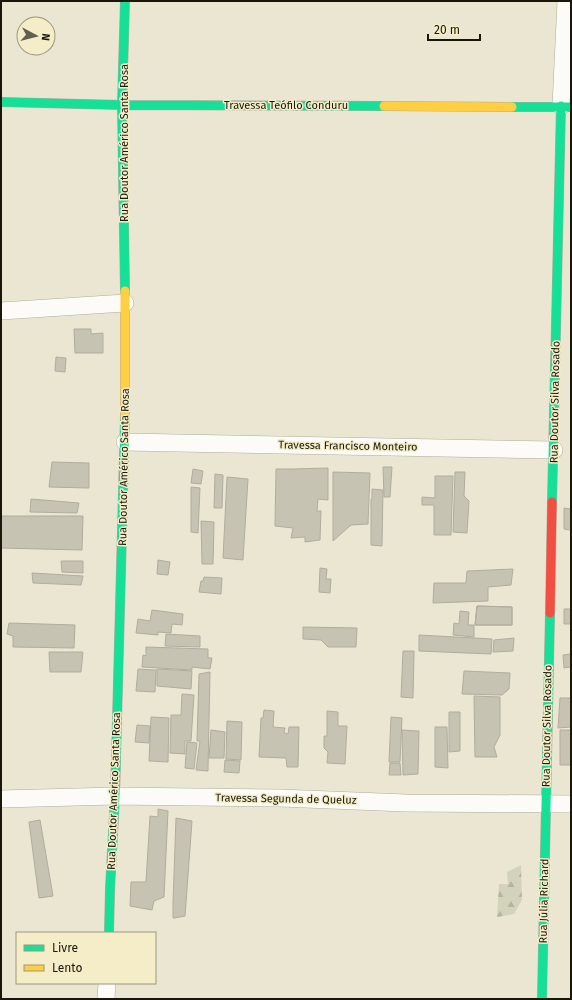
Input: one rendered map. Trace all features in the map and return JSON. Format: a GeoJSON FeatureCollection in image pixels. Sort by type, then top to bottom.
{"type":"FeatureCollection","features":[{"type":"Feature","properties":{"kind":"street","name":"Rua Doutor Américo Santa Rosa"},"geometry":{"type":"LineString","coordinates":[[109,932],[115,796],[125,442],[126,303],[122,105],[125,1]]}},
{"type":"Feature","properties":{"kind":"street","name":"Rua Doutor Silva Rosado"},"geometry":{"type":"LineString","coordinates":[[545,804],[560,450],[566,106],[566,1]]}},
{"type":"Feature","properties":{"kind":"street","name":"Travessa Teófilo Conduru"},"geometry":{"type":"LineString","coordinates":[[1,102],[122,105],[566,106]]}},
{"type":"Feature","properties":{"kind":"street"},"geometry":{"type":"LineString","coordinates":[[1,311],[126,303]]}},
{"type":"Feature","properties":{"kind":"street","name":"Travessa Francisco Monteiro"},"geometry":{"type":"LineString","coordinates":[[125,442],[560,450]]}},
{"type":"Feature","properties":{"kind":"street","name":"Travessa Segunda de Queluz"},"geometry":{"type":"LineString","coordinates":[[1,799],[115,796],[280,798],[406,803],[571,804]]}},
{"type":"Feature","properties":{"kind":"street","name":"Rua Júlia Richard"},"geometry":{"type":"LineString","coordinates":[[542,999],[545,804]]}},
{"type":"Feature","properties":{"kind":"street"},"geometry":{"type":"LineString","coordinates":[[106,999],[107,984]]}},
{"type":"Feature","properties":{"kind":"green space"},"geometry":{"type":"Polygon","coordinates":[[[521,865],[522,900],[514,914],[497,917],[499,884],[508,884],[507,872],[521,865]]]}},
{"type":"Feature","properties":{"kind":"building"},"geometry":{"type":"Polygon","coordinates":[[[74,329],[91,329],[91,334],[103,333],[103,353],[75,353],[74,329]]]}},
{"type":"Feature","properties":{"kind":"building"},"geometry":{"type":"Polygon","coordinates":[[[56,357],[66,358],[65,372],[55,371],[56,357]]]}},
{"type":"Feature","properties":{"kind":"building"},"geometry":{"type":"Polygon","coordinates":[[[52,462],[89,463],[89,488],[49,487],[52,462]]]}},
{"type":"Feature","properties":{"kind":"building"},"geometry":{"type":"Polygon","coordinates":[[[383,467],[392,467],[390,497],[384,497],[383,467]]]}},
{"type":"Feature","properties":{"kind":"building"},"geometry":{"type":"Polygon","coordinates":[[[328,468],[328,500],[318,499],[317,511],[321,511],[320,540],[305,542],[305,537],[291,538],[293,528],[275,526],[276,469],[328,468]]]}},
{"type":"Feature","properties":{"kind":"building"},"geometry":{"type":"Polygon","coordinates":[[[193,469],[203,471],[201,484],[191,483],[193,469]]]}},
{"type":"Feature","properties":{"kind":"building"},"geometry":{"type":"Polygon","coordinates":[[[333,472],[370,473],[368,524],[351,525],[333,541],[333,472]]]}},
{"type":"Feature","properties":{"kind":"building"},"geometry":{"type":"Polygon","coordinates":[[[455,472],[465,472],[464,496],[469,501],[467,533],[453,532],[455,472]]]}},
{"type":"Feature","properties":{"kind":"building"},"geometry":{"type":"Polygon","coordinates":[[[215,474],[223,475],[222,508],[214,508],[215,474]]]}},
{"type":"Feature","properties":{"kind":"building"},"geometry":{"type":"Polygon","coordinates":[[[435,476],[453,476],[451,535],[434,535],[434,505],[422,505],[422,497],[435,498],[435,476]]]}},
{"type":"Feature","properties":{"kind":"building"},"geometry":{"type":"Polygon","coordinates":[[[227,477],[248,479],[243,560],[223,558],[227,477]]]}},
{"type":"Feature","properties":{"kind":"building"},"geometry":{"type":"Polygon","coordinates":[[[191,487],[200,488],[198,533],[191,532],[191,487]]]}},
{"type":"Feature","properties":{"kind":"building"},"geometry":{"type":"Polygon","coordinates":[[[372,489],[383,490],[382,546],[371,545],[372,489]]]}},
{"type":"Feature","properties":{"kind":"building"},"geometry":{"type":"Polygon","coordinates":[[[31,499],[79,503],[77,513],[30,512],[31,499]]]}},
{"type":"Feature","properties":{"kind":"building"},"geometry":{"type":"Polygon","coordinates":[[[564,508],[571,509],[571,530],[564,529],[564,508]]]}},
{"type":"Feature","properties":{"kind":"building"},"geometry":{"type":"Polygon","coordinates":[[[1,516],[83,516],[82,550],[1,548],[1,516]]]}},
{"type":"Feature","properties":{"kind":"building"},"geometry":{"type":"Polygon","coordinates":[[[201,521],[214,522],[213,564],[202,564],[201,521]]]}},
{"type":"Feature","properties":{"kind":"building"},"geometry":{"type":"Polygon","coordinates":[[[158,560],[170,562],[168,575],[157,574],[158,560]]]}},
{"type":"Feature","properties":{"kind":"building"},"geometry":{"type":"Polygon","coordinates":[[[61,561],[83,561],[83,573],[62,572],[61,561]]]}},
{"type":"Feature","properties":{"kind":"building"},"geometry":{"type":"Polygon","coordinates":[[[320,568],[327,569],[326,579],[331,579],[330,593],[319,592],[320,568]]]}},
{"type":"Feature","properties":{"kind":"building"},"geometry":{"type":"Polygon","coordinates":[[[513,569],[511,585],[488,587],[488,601],[433,603],[434,583],[466,583],[467,571],[513,569]]]}},
{"type":"Feature","properties":{"kind":"building"},"geometry":{"type":"Polygon","coordinates":[[[32,573],[83,576],[81,585],[33,583],[32,573]]]}},
{"type":"Feature","properties":{"kind":"building"},"geometry":{"type":"Polygon","coordinates":[[[204,577],[222,578],[221,594],[199,592],[201,581],[203,581],[204,577]]]}},
{"type":"Feature","properties":{"kind":"building"},"geometry":{"type":"Polygon","coordinates":[[[477,606],[512,607],[512,625],[475,625],[477,606]]]}},
{"type":"Feature","properties":{"kind":"building"},"geometry":{"type":"Polygon","coordinates":[[[477,606],[512,607],[512,625],[475,625],[477,606]]]}},
{"type":"Feature","properties":{"kind":"building"},"geometry":{"type":"Polygon","coordinates":[[[564,609],[571,609],[571,624],[564,624],[564,609]]]}},
{"type":"Feature","properties":{"kind":"building"},"geometry":{"type":"Polygon","coordinates":[[[152,610],[183,614],[182,625],[172,624],[171,633],[158,632],[158,635],[136,633],[138,619],[150,621],[152,610]]]}},
{"type":"Feature","properties":{"kind":"building"},"geometry":{"type":"Polygon","coordinates":[[[460,611],[469,612],[468,625],[474,625],[474,637],[453,635],[454,623],[459,624],[460,611]]]}},
{"type":"Feature","properties":{"kind":"building"},"geometry":{"type":"Polygon","coordinates":[[[9,623],[75,625],[74,648],[13,647],[13,636],[7,634],[9,623]]]}},
{"type":"Feature","properties":{"kind":"building"},"geometry":{"type":"Polygon","coordinates":[[[303,627],[357,628],[356,647],[328,647],[321,640],[303,639],[303,627]]]}},
{"type":"Feature","properties":{"kind":"building"},"geometry":{"type":"Polygon","coordinates":[[[166,634],[200,636],[200,647],[165,646],[166,634]]]}},
{"type":"Feature","properties":{"kind":"building"},"geometry":{"type":"Polygon","coordinates":[[[419,635],[492,639],[491,654],[419,651],[419,635]]]}},
{"type":"Feature","properties":{"kind":"building"},"geometry":{"type":"Polygon","coordinates":[[[514,638],[513,651],[493,652],[494,640],[514,638]]]}},
{"type":"Feature","properties":{"kind":"building"},"geometry":{"type":"Polygon","coordinates":[[[146,647],[208,649],[208,658],[212,658],[210,669],[192,667],[192,670],[142,667],[143,655],[146,656],[146,647]]]}},
{"type":"Feature","properties":{"kind":"building"},"geometry":{"type":"Polygon","coordinates":[[[403,651],[414,651],[413,698],[401,697],[403,651]]]}},
{"type":"Feature","properties":{"kind":"building"},"geometry":{"type":"Polygon","coordinates":[[[49,652],[83,652],[81,672],[50,672],[49,652]]]}},
{"type":"Feature","properties":{"kind":"building"},"geometry":{"type":"Polygon","coordinates":[[[571,654],[571,667],[564,668],[563,655],[571,654]]]}},
{"type":"Feature","properties":{"kind":"building"},"geometry":{"type":"Polygon","coordinates":[[[138,669],[156,670],[155,692],[136,691],[138,669]]]}},
{"type":"Feature","properties":{"kind":"building"},"geometry":{"type":"Polygon","coordinates":[[[157,669],[192,671],[191,689],[157,686],[157,669]]]}},
{"type":"Feature","properties":{"kind":"building"},"geometry":{"type":"Polygon","coordinates":[[[464,671],[510,673],[509,689],[502,695],[462,694],[464,671]]]}},
{"type":"Feature","properties":{"kind":"building"},"geometry":{"type":"Polygon","coordinates":[[[210,672],[208,771],[196,770],[200,741],[197,741],[199,674],[210,672]]]}},
{"type":"Feature","properties":{"kind":"building"},"geometry":{"type":"Polygon","coordinates":[[[182,694],[194,695],[191,741],[185,741],[185,754],[170,753],[171,715],[181,715],[182,694]]]}},
{"type":"Feature","properties":{"kind":"building"},"geometry":{"type":"Polygon","coordinates":[[[474,696],[500,697],[500,735],[494,747],[497,757],[475,757],[474,696]]]}},
{"type":"Feature","properties":{"kind":"building"},"geometry":{"type":"Polygon","coordinates":[[[560,698],[571,698],[571,727],[558,728],[560,698]]]}},
{"type":"Feature","properties":{"kind":"building"},"geometry":{"type":"Polygon","coordinates":[[[264,710],[274,711],[273,727],[285,728],[284,733],[288,734],[289,727],[299,727],[298,767],[287,767],[286,758],[259,757],[261,718],[263,718],[264,710]]]}},
{"type":"Feature","properties":{"kind":"building"},"geometry":{"type":"Polygon","coordinates":[[[327,711],[338,712],[338,726],[347,726],[345,764],[327,763],[328,752],[324,748],[324,736],[327,736],[327,711]]]}},
{"type":"Feature","properties":{"kind":"building"},"geometry":{"type":"Polygon","coordinates":[[[449,712],[460,712],[460,751],[449,752],[449,712]]]}},
{"type":"Feature","properties":{"kind":"building"},"geometry":{"type":"Polygon","coordinates":[[[151,717],[169,718],[168,762],[149,761],[151,717]]]}},
{"type":"Feature","properties":{"kind":"building"},"geometry":{"type":"Polygon","coordinates":[[[391,717],[402,718],[400,762],[389,762],[391,717]]]}},
{"type":"Feature","properties":{"kind":"building"},"geometry":{"type":"Polygon","coordinates":[[[227,721],[242,722],[241,760],[226,759],[227,721]]]}},
{"type":"Feature","properties":{"kind":"building"},"geometry":{"type":"Polygon","coordinates":[[[137,725],[150,726],[149,743],[135,742],[137,725]]]}},
{"type":"Feature","properties":{"kind":"building"},"geometry":{"type":"Polygon","coordinates":[[[435,727],[447,727],[448,768],[435,767],[435,727]]]}},
{"type":"Feature","properties":{"kind":"building"},"geometry":{"type":"Polygon","coordinates":[[[211,730],[225,732],[224,758],[209,758],[211,730]]]}},
{"type":"Feature","properties":{"kind":"building"},"geometry":{"type":"Polygon","coordinates":[[[402,730],[419,731],[418,774],[403,775],[402,730]]]}},
{"type":"Feature","properties":{"kind":"building"},"geometry":{"type":"Polygon","coordinates":[[[560,730],[571,730],[571,765],[560,765],[560,730]]]}},
{"type":"Feature","properties":{"kind":"building"},"geometry":{"type":"Polygon","coordinates":[[[187,742],[197,743],[194,769],[185,768],[187,742]]]}},
{"type":"Feature","properties":{"kind":"building"},"geometry":{"type":"Polygon","coordinates":[[[225,760],[240,761],[239,773],[224,772],[225,760]]]}},
{"type":"Feature","properties":{"kind":"building"},"geometry":{"type":"Polygon","coordinates":[[[390,763],[400,763],[401,775],[389,775],[390,763]]]}},
{"type":"Feature","properties":{"kind":"building"},"geometry":{"type":"Polygon","coordinates":[[[158,809],[168,811],[164,897],[154,901],[152,910],[130,906],[131,882],[146,882],[150,816],[158,817],[158,809]]]}},
{"type":"Feature","properties":{"kind":"building"},"geometry":{"type":"Polygon","coordinates":[[[176,818],[192,821],[185,916],[173,918],[173,903],[176,818]]]}},
{"type":"Feature","properties":{"kind":"building"},"geometry":{"type":"Polygon","coordinates":[[[40,820],[53,896],[39,898],[29,822],[40,820]]]}},
{"type":"Feature","properties":{"kind":"traffic: fast"},"geometry":{"type":"LineString","coordinates":[[125,1],[122,105],[125,291]]}},
{"type":"Feature","properties":{"kind":"traffic: fast"},"geometry":{"type":"LineString","coordinates":[[1,102],[122,105],[384,106]]}},
{"type":"Feature","properties":{"kind":"traffic: fast"},"geometry":{"type":"LineString","coordinates":[[552,502],[561,106]]}},
{"type":"Feature","properties":{"kind":"traffic: fast"},"geometry":{"type":"LineString","coordinates":[[512,107],[571,107]]}},
{"type":"Feature","properties":{"kind":"traffic: fast"},"geometry":{"type":"LineString","coordinates":[[109,932],[115,796],[125,418]]}},
{"type":"Feature","properties":{"kind":"traffic: fast"},"geometry":{"type":"LineString","coordinates":[[542,999],[550,613]]}},
{"type":"Feature","properties":{"kind":"traffic: slow"},"geometry":{"type":"LineString","coordinates":[[384,106],[512,107]]}},
{"type":"Feature","properties":{"kind":"traffic: slow"},"geometry":{"type":"LineString","coordinates":[[125,291],[125,418]]}},
{"type":"Feature","properties":{"kind":"traffic: jam"},"geometry":{"type":"LineString","coordinates":[[550,613],[552,502]]}}]}
